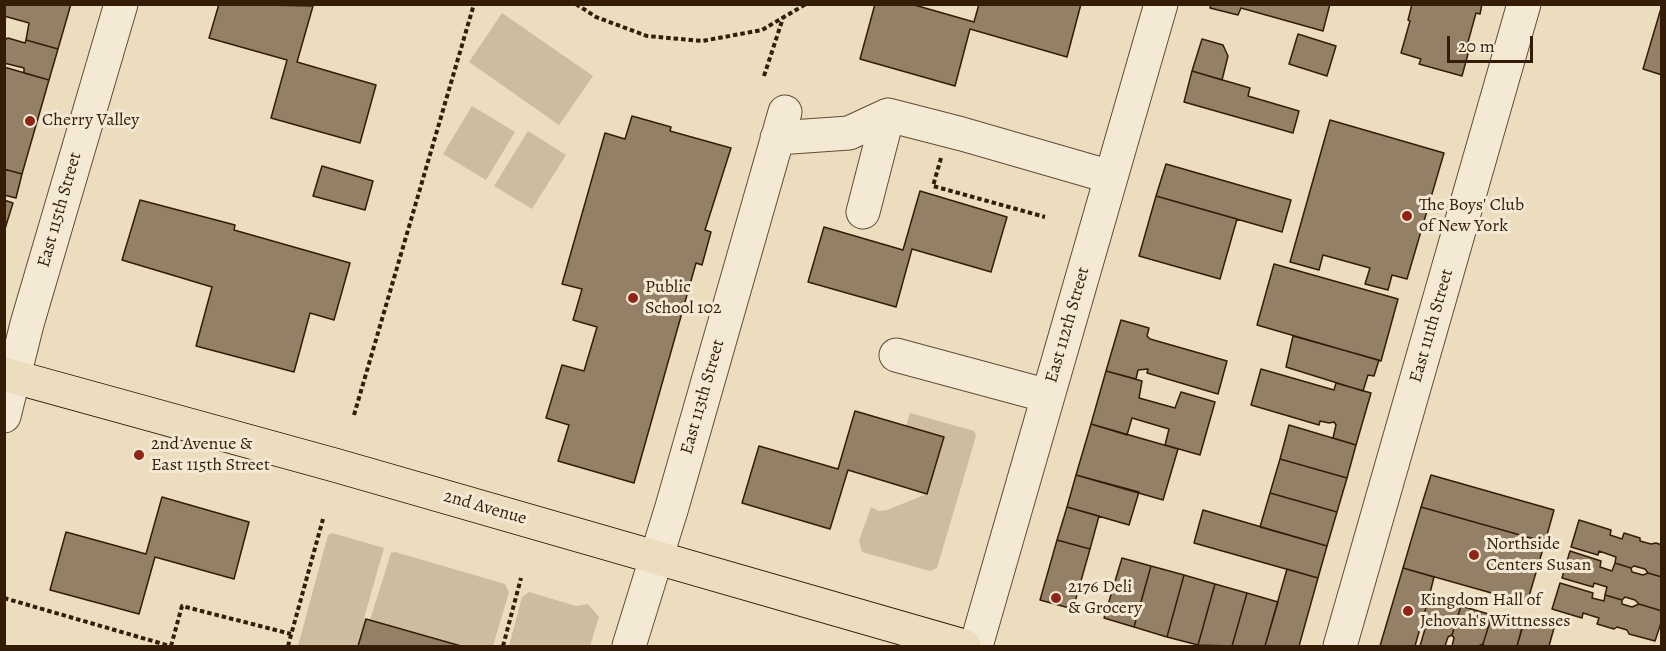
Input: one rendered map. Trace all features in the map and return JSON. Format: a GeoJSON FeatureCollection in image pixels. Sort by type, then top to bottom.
{"type":"FeatureCollection","features":[{"type":"Feature","properties":{"kind":"main road","name":"2nd Avenue"},"geometry":{"type":"LineString","coordinates":[[9,376],[339,466],[964,646]]}},
{"type":"Feature","properties":{"kind":"street","name":"East 115th Street"},"geometry":{"type":"LineString","coordinates":[[4,416],[9,376],[30,313],[121,4]]}},
{"type":"Feature","properties":{"kind":"street","name":"East 112th Street"},"geometry":{"type":"LineString","coordinates":[[976,646],[1161,4]]}},
{"type":"Feature","properties":{"kind":"street","name":"East 111th Street"},"geometry":{"type":"LineString","coordinates":[[1340,646],[1524,4]]}},
{"type":"Feature","properties":{"kind":"street"},"geometry":{"type":"LineString","coordinates":[[863,212],[888,115],[1111,177]]}},
{"type":"Feature","properties":{"kind":"street","name":"East 113th Street"},"geometry":{"type":"LineString","coordinates":[[629,646],[781,125],[849,133],[888,115]]}},
{"type":"Feature","properties":{"kind":"street"},"geometry":{"type":"LineString","coordinates":[[896,355],[1048,396]]}},
{"type":"Feature","properties":{"kind":"path"},"geometry":{"type":"LineString","coordinates":[[354,415],[474,4]]}},
{"type":"Feature","properties":{"kind":"path"},"geometry":{"type":"LineString","coordinates":[[576,4],[596,17],[647,36],[702,41],[762,30],[806,4]]}},
{"type":"Feature","properties":{"kind":"path"},"geometry":{"type":"LineString","coordinates":[[764,76],[784,18]]}},
{"type":"Feature","properties":{"kind":"path"},"geometry":{"type":"LineString","coordinates":[[944,148],[933,186],[1046,217]]}},
{"type":"Feature","properties":{"kind":"path"},"geometry":{"type":"LineString","coordinates":[[288,646],[323,519]]}},
{"type":"Feature","properties":{"kind":"path"},"geometry":{"type":"LineString","coordinates":[[503,646],[521,578]]}},
{"type":"Feature","properties":{"kind":"path"},"geometry":{"type":"LineString","coordinates":[[4,598],[171,646],[182,606],[291,634]]}},
{"type":"Feature","properties":{"kind":"shaded area"},"geometry":{"type":"Polygon","coordinates":[[[502,13],[593,76],[559,125],[469,62],[502,13]]]}},
{"type":"Feature","properties":{"kind":"shaded area"},"geometry":{"type":"Polygon","coordinates":[[[472,106],[515,132],[486,180],[443,154],[472,106]]]}},
{"type":"Feature","properties":{"kind":"shaded area"},"geometry":{"type":"Polygon","coordinates":[[[528,131],[566,155],[532,209],[494,186],[528,131]]]}},
{"type":"Feature","properties":{"kind":"shaded area"},"geometry":{"type":"Polygon","coordinates":[[[910,413],[974,431],[976,436],[937,568],[930,571],[862,552],[859,541],[871,507],[879,511],[887,510],[927,494],[906,426],[910,413]]]}},
{"type":"Feature","properties":{"kind":"shaded area"},"geometry":{"type":"Polygon","coordinates":[[[332,533],[384,548],[358,646],[298,646],[328,535],[332,533]]]}},
{"type":"Feature","properties":{"kind":"shaded area"},"geometry":{"type":"Polygon","coordinates":[[[395,552],[505,584],[509,592],[493,646],[461,646],[370,620],[391,553],[395,552]]]}},
{"type":"Feature","properties":{"kind":"shaded area"},"geometry":{"type":"Polygon","coordinates":[[[529,592],[576,606],[588,604],[599,617],[590,646],[509,646],[522,597],[529,592]]]}},
{"type":"Feature","properties":{"kind":"building"},"geometry":{"type":"Polygon","coordinates":[[[4,4],[71,4],[58,49],[26,40],[29,23],[4,16],[4,4]]]}},
{"type":"Feature","properties":{"kind":"building"},"geometry":{"type":"Polygon","coordinates":[[[219,4],[313,6],[297,62],[376,85],[360,143],[271,118],[287,60],[209,38],[219,4]]]}},
{"type":"Feature","properties":{"kind":"building"},"geometry":{"type":"Polygon","coordinates":[[[875,4],[911,4],[974,22],[979,4],[1081,4],[1067,57],[970,29],[955,86],[860,59],[875,4]]]}},
{"type":"Feature","properties":{"kind":"building"},"geometry":{"type":"Polygon","coordinates":[[[1211,4],[1330,4],[1323,31],[1241,8],[1238,15],[1210,8],[1211,4]]]}},
{"type":"Feature","properties":{"kind":"building"},"geometry":{"type":"Polygon","coordinates":[[[1412,4],[1482,4],[1480,14],[1476,13],[1465,53],[1468,54],[1462,76],[1419,64],[1421,59],[1401,53],[1412,4]]]}},
{"type":"Feature","properties":{"kind":"building"},"geometry":{"type":"Polygon","coordinates":[[[1662,5],[1662,75],[1643,69],[1662,5]]]}},
{"type":"Feature","properties":{"kind":"building"},"geometry":{"type":"Polygon","coordinates":[[[1298,34],[1336,46],[1327,76],[1289,64],[1298,34]]]}},
{"type":"Feature","properties":{"kind":"building"},"geometry":{"type":"Polygon","coordinates":[[[8,38],[25,43],[26,40],[58,49],[49,80],[24,73],[24,68],[4,63],[4,40],[8,38]]]}},
{"type":"Feature","properties":{"kind":"building"},"geometry":{"type":"Polygon","coordinates":[[[1202,39],[1223,45],[1228,56],[1222,80],[1192,71],[1202,39]]]}},
{"type":"Feature","properties":{"kind":"building"},"geometry":{"type":"Polygon","coordinates":[[[4,67],[49,80],[22,174],[4,169],[4,67]]]}},
{"type":"Feature","properties":{"kind":"building"},"geometry":{"type":"Polygon","coordinates":[[[1192,71],[1250,88],[1248,96],[1299,111],[1293,133],[1184,102],[1192,71]]]}},
{"type":"Feature","properties":{"kind":"building","name":"Public School 102"},"geometry":{"type":"Polygon","coordinates":[[[632,116],[671,127],[670,131],[731,148],[705,230],[711,232],[702,265],[696,263],[634,483],[558,461],[569,425],[546,418],[562,365],[584,371],[597,327],[573,320],[582,289],[562,284],[605,133],[625,139],[632,116]]]}},
{"type":"Feature","properties":{"kind":"building"},"geometry":{"type":"Polygon","coordinates":[[[1330,120],[1444,153],[1407,279],[1392,275],[1388,290],[1365,284],[1370,268],[1323,255],[1319,270],[1290,262],[1330,120]]]}},
{"type":"Feature","properties":{"kind":"building"},"geometry":{"type":"Polygon","coordinates":[[[1166,164],[1291,200],[1282,232],[1156,196],[1166,164]]]}},
{"type":"Feature","properties":{"kind":"building"},"geometry":{"type":"Polygon","coordinates":[[[322,166],[373,181],[365,210],[313,196],[322,166]]]}},
{"type":"Feature","properties":{"kind":"building"},"geometry":{"type":"Polygon","coordinates":[[[4,169],[22,174],[16,198],[4,195],[4,169]]]}},
{"type":"Feature","properties":{"kind":"building"},"geometry":{"type":"Polygon","coordinates":[[[920,191],[1007,217],[991,272],[912,249],[896,307],[808,282],[824,227],[903,250],[920,191]]]}},
{"type":"Feature","properties":{"kind":"building"},"geometry":{"type":"Polygon","coordinates":[[[1156,196],[1237,219],[1220,279],[1139,256],[1156,196]]]}},
{"type":"Feature","properties":{"kind":"building"},"geometry":{"type":"Polygon","coordinates":[[[4,200],[13,203],[4,232],[4,200]]]}},
{"type":"Feature","properties":{"kind":"building"},"geometry":{"type":"Polygon","coordinates":[[[140,200],[235,225],[234,230],[350,263],[334,320],[310,313],[294,372],[196,346],[212,287],[122,260],[140,200]]]}},
{"type":"Feature","properties":{"kind":"building"},"geometry":{"type":"Polygon","coordinates":[[[1274,264],[1398,299],[1381,361],[1257,325],[1274,264]]]}},
{"type":"Feature","properties":{"kind":"building"},"geometry":{"type":"Polygon","coordinates":[[[1121,320],[1149,328],[1147,336],[1150,339],[1227,361],[1218,394],[1147,373],[1148,369],[1138,370],[1136,379],[1106,371],[1121,320]]]}},
{"type":"Feature","properties":{"kind":"building"},"geometry":{"type":"Polygon","coordinates":[[[1293,336],[1379,360],[1374,376],[1368,375],[1363,391],[1286,367],[1293,336]]]}},
{"type":"Feature","properties":{"kind":"building"},"geometry":{"type":"Polygon","coordinates":[[[1261,369],[1334,390],[1336,383],[1371,393],[1356,445],[1333,438],[1336,425],[1334,422],[1320,421],[1319,425],[1251,405],[1261,369]]]}},
{"type":"Feature","properties":{"kind":"building"},"geometry":{"type":"Polygon","coordinates":[[[1106,371],[1142,381],[1139,398],[1175,408],[1181,392],[1215,402],[1200,455],[1165,445],[1169,429],[1132,418],[1127,435],[1091,424],[1106,371]]]}},
{"type":"Feature","properties":{"kind":"building"},"geometry":{"type":"Polygon","coordinates":[[[855,411],[944,437],[927,494],[848,470],[830,529],[742,503],[759,446],[838,469],[855,411]]]}},
{"type":"Feature","properties":{"kind":"building"},"geometry":{"type":"Polygon","coordinates":[[[1091,424],[1178,449],[1163,500],[1076,475],[1091,424]]]}},
{"type":"Feature","properties":{"kind":"building"},"geometry":{"type":"Polygon","coordinates":[[[1289,425],[1356,445],[1347,478],[1280,459],[1289,425]]]}},
{"type":"Feature","properties":{"kind":"building"},"geometry":{"type":"Polygon","coordinates":[[[1280,459],[1347,478],[1337,512],[1270,493],[1280,459]]]}},
{"type":"Feature","properties":{"kind":"building"},"geometry":{"type":"Polygon","coordinates":[[[1076,475],[1139,492],[1129,525],[1067,507],[1076,475]]]}},
{"type":"Feature","properties":{"kind":"building"},"geometry":{"type":"Polygon","coordinates":[[[1431,475],[1554,510],[1545,542],[1421,507],[1431,475]]]}},
{"type":"Feature","properties":{"kind":"building"},"geometry":{"type":"Polygon","coordinates":[[[1270,493],[1337,512],[1327,546],[1260,527],[1270,493]]]}},
{"type":"Feature","properties":{"kind":"building"},"geometry":{"type":"Polygon","coordinates":[[[162,497],[249,522],[234,579],[155,557],[139,614],[50,590],[66,532],[146,554],[162,497]]]}},
{"type":"Feature","properties":{"kind":"building"},"geometry":{"type":"Polygon","coordinates":[[[1067,507],[1099,516],[1090,549],[1057,540],[1067,507]]]}},
{"type":"Feature","properties":{"kind":"building","name":"Northside Centers Susan"},"geometry":{"type":"Polygon","coordinates":[[[1421,507],[1545,542],[1527,603],[1403,568],[1421,507]]]}},
{"type":"Feature","properties":{"kind":"building"},"geometry":{"type":"Polygon","coordinates":[[[1203,510],[1327,546],[1318,578],[1194,543],[1203,510]]]}},
{"type":"Feature","properties":{"kind":"building"},"geometry":{"type":"Polygon","coordinates":[[[1579,520],[1611,530],[1610,535],[1622,539],[1624,533],[1640,538],[1640,541],[1662,545],[1662,577],[1648,573],[1645,569],[1615,563],[1616,557],[1599,551],[1598,555],[1571,547],[1579,520]]]}},
{"type":"Feature","properties":{"kind":"building"},"geometry":{"type":"Polygon","coordinates":[[[1057,540],[1090,549],[1073,609],[1040,600],[1057,540]]]}},
{"type":"Feature","properties":{"kind":"building"},"geometry":{"type":"Polygon","coordinates":[[[1570,551],[1601,561],[1600,567],[1612,571],[1615,563],[1631,568],[1632,572],[1662,577],[1662,611],[1625,597],[1622,600],[1605,595],[1607,587],[1594,583],[1593,587],[1562,578],[1570,551]]]}},
{"type":"Feature","properties":{"kind":"building"},"geometry":{"type":"Polygon","coordinates":[[[1122,558],[1151,566],[1134,627],[1104,618],[1122,558]]]}},
{"type":"Feature","properties":{"kind":"building"},"geometry":{"type":"Polygon","coordinates":[[[1151,566],[1184,575],[1167,637],[1134,627],[1151,566]]]}},
{"type":"Feature","properties":{"kind":"building","name":"Kingdom Hall of Jehovah's Wittnesses"},"geometry":{"type":"Polygon","coordinates":[[[1403,568],[1434,577],[1415,646],[1380,646],[1403,568]]]}},
{"type":"Feature","properties":{"kind":"building"},"geometry":{"type":"Polygon","coordinates":[[[1287,569],[1318,578],[1299,646],[1265,646],[1287,569]]]}},
{"type":"Feature","properties":{"kind":"building"},"geometry":{"type":"Polygon","coordinates":[[[1184,575],[1215,584],[1198,645],[1167,637],[1184,575]]]}},
{"type":"Feature","properties":{"kind":"building"},"geometry":{"type":"Polygon","coordinates":[[[1560,583],[1593,593],[1592,598],[1604,601],[1605,595],[1622,600],[1622,604],[1632,607],[1639,604],[1662,611],[1662,620],[1655,641],[1629,634],[1627,630],[1617,627],[1614,629],[1597,624],[1599,618],[1583,613],[1582,618],[1552,609],[1560,583]]]}},
{"type":"Feature","properties":{"kind":"building"},"geometry":{"type":"Polygon","coordinates":[[[1215,584],[1247,593],[1232,646],[1198,645],[1215,584]]]}},
{"type":"Feature","properties":{"kind":"building"},"geometry":{"type":"Polygon","coordinates":[[[1247,593],[1278,602],[1265,646],[1232,646],[1247,593]]]}},
{"type":"Feature","properties":{"kind":"building"},"geometry":{"type":"Polygon","coordinates":[[[1429,597],[1461,606],[1452,635],[1448,637],[1445,646],[1420,646],[1425,629],[1421,625],[1429,597]]]}},
{"type":"Feature","properties":{"kind":"building"},"geometry":{"type":"Polygon","coordinates":[[[1461,606],[1492,615],[1483,644],[1452,646],[1454,638],[1452,635],[1461,606]]]}},
{"type":"Feature","properties":{"kind":"building"},"geometry":{"type":"Polygon","coordinates":[[[1492,615],[1523,624],[1517,646],[1484,646],[1492,615]]]}},
{"type":"Feature","properties":{"kind":"building"},"geometry":{"type":"Polygon","coordinates":[[[366,619],[461,646],[358,646],[366,619]]]}},
{"type":"Feature","properties":{"kind":"building"},"geometry":{"type":"Polygon","coordinates":[[[1525,619],[1554,628],[1549,646],[1517,646],[1525,619]]]}},
{"type":"Feature","properties":{"kind":"place","name":"Cherry Valley"},"geometry":{"type":"Point","coordinates":[30,121]}},
{"type":"Feature","properties":{"kind":"place","name":"The Boys' Club of New York"},"geometry":{"type":"Point","coordinates":[1407,216]}},
{"type":"Feature","properties":{"kind":"place","name":"Public School 102"},"geometry":{"type":"Point","coordinates":[633,298]}},
{"type":"Feature","properties":{"kind":"place","name":"2nd Avenue & East 115th Street"},"geometry":{"type":"Point","coordinates":[139,455]}},
{"type":"Feature","properties":{"kind":"place","name":"Northside Centers Susan"},"geometry":{"type":"Point","coordinates":[1474,555]}},
{"type":"Feature","properties":{"kind":"place","name":"2176 Deli & Grocery"},"geometry":{"type":"Point","coordinates":[1056,598]}},
{"type":"Feature","properties":{"kind":"place","name":"Kingdom Hall of Jehovah's Wittnesses"},"geometry":{"type":"Point","coordinates":[1408,611]}}]}
